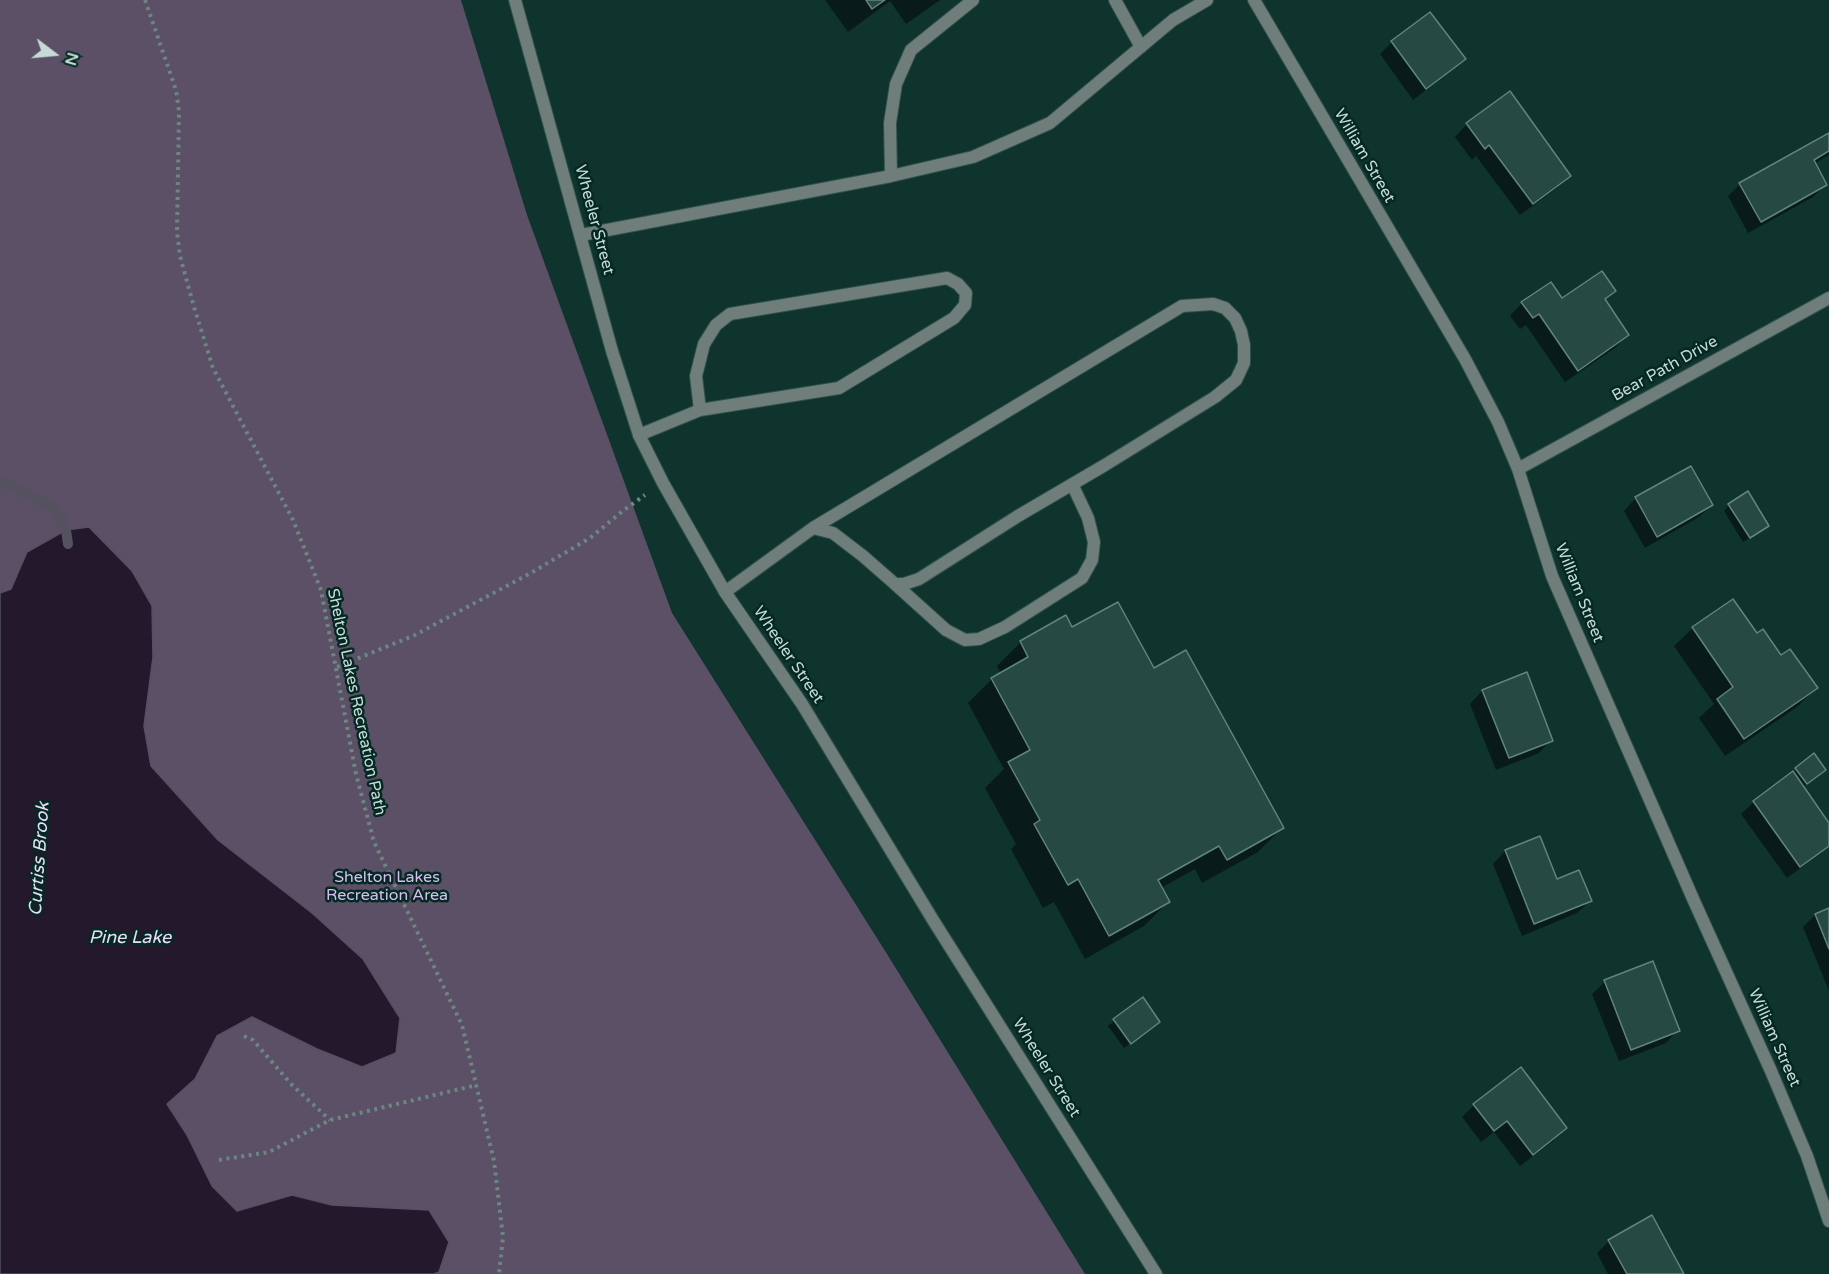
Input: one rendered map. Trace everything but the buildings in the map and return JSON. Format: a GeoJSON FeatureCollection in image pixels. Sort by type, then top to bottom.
{"type":"FeatureCollection","features":[{"type":"Feature","properties":{"kind":"street","name":"Wheeler Street"},"geometry":{"type":"LineString","coordinates":[[515,0],[612,351],[639,435],[663,483],[724,592],[802,704],[933,920],[1156,1274]]}},
{"type":"Feature","properties":{"kind":"street"},"geometry":{"type":"LineString","coordinates":[[891,176],[890,123],[896,84],[911,50],[973,0]]}},
{"type":"Feature","properties":{"kind":"street"},"geometry":{"type":"LineString","coordinates":[[1115,0],[1141,46]]}},
{"type":"Feature","properties":{"kind":"street"},"geometry":{"type":"LineString","coordinates":[[581,235],[891,176],[973,157],[1050,123],[1173,21],[1208,0]]}},
{"type":"Feature","properties":{"kind":"street","name":"William Street"},"geometry":{"type":"LineString","coordinates":[[1254,0],[1465,359],[1498,422],[1518,469],[1552,576],[1771,1071],[1807,1156],[1829,1221]]}},
{"type":"Feature","properties":{"kind":"street"},"geometry":{"type":"LineString","coordinates":[[639,435],[700,410],[838,388],[954,318],[965,305],[966,293],[958,284],[947,278],[730,314],[716,326],[704,345],[696,376],[700,410]]}},
{"type":"Feature","properties":{"kind":"street","name":"Bear Path Drive"},"geometry":{"type":"LineString","coordinates":[[1518,469],[1829,298]]}},
{"type":"Feature","properties":{"kind":"street"},"geometry":{"type":"LineString","coordinates":[[724,592],[813,528],[1182,306],[1213,304],[1225,308],[1235,318],[1244,345],[1244,363],[1236,380],[1215,397],[1018,516],[919,579],[896,584]]}},
{"type":"Feature","properties":{"kind":"street"},"geometry":{"type":"LineString","coordinates":[[813,528],[833,533],[863,556],[946,630],[965,640],[979,639],[1005,627],[1082,578],[1092,560],[1094,542],[1088,518],[1072,484]]}},
{"type":"Feature","properties":{"kind":"path","name":"Shelton Lakes Recreation Path"},"geometry":{"type":"LineString","coordinates":[[145,0],[176,90],[179,111],[177,232],[180,256],[194,308],[213,368],[293,520],[321,590],[356,774],[374,842],[462,1025],[494,1161],[503,1237],[499,1274]]}},
{"type":"Feature","properties":{"kind":"path"},"geometry":{"type":"LineString","coordinates":[[336,668],[415,635],[530,574],[590,538],[624,510],[663,483]]}},
{"type":"Feature","properties":{"kind":"path"},"geometry":{"type":"LineString","coordinates":[[244,1036],[253,1040],[291,1084],[330,1119]]}},
{"type":"Feature","properties":{"kind":"path"},"geometry":{"type":"LineString","coordinates":[[219,1160],[269,1152],[330,1119],[477,1085]]}},
{"type":"Feature","properties":{"kind":"green space","name":"Shelton Lakes Recreation Area"},"geometry":{"type":"Polygon","coordinates":[[[0,0],[461,0],[527,215],[672,613],[1085,1274],[0,1274],[0,0]]]}},
{"type":"Feature","properties":{"kind":"water","name":"Pine Lake"},"geometry":{"type":"Polygon","coordinates":[[[89,527],[132,571],[152,606],[153,657],[144,726],[151,766],[218,840],[312,913],[363,959],[400,1018],[396,1053],[362,1067],[317,1049],[252,1017],[217,1036],[195,1079],[167,1104],[187,1135],[212,1186],[237,1211],[292,1195],[332,1205],[429,1210],[449,1242],[439,1272],[434,1274],[0,1274],[0,593],[11,589],[27,552],[66,530],[89,527]]]}},
{"type":"Feature","properties":{"kind":"waterway","name":"Curtiss Brook"},"geometry":{"type":"LineString","coordinates":[[0,481],[54,508],[66,530],[68,544]]}}]}
